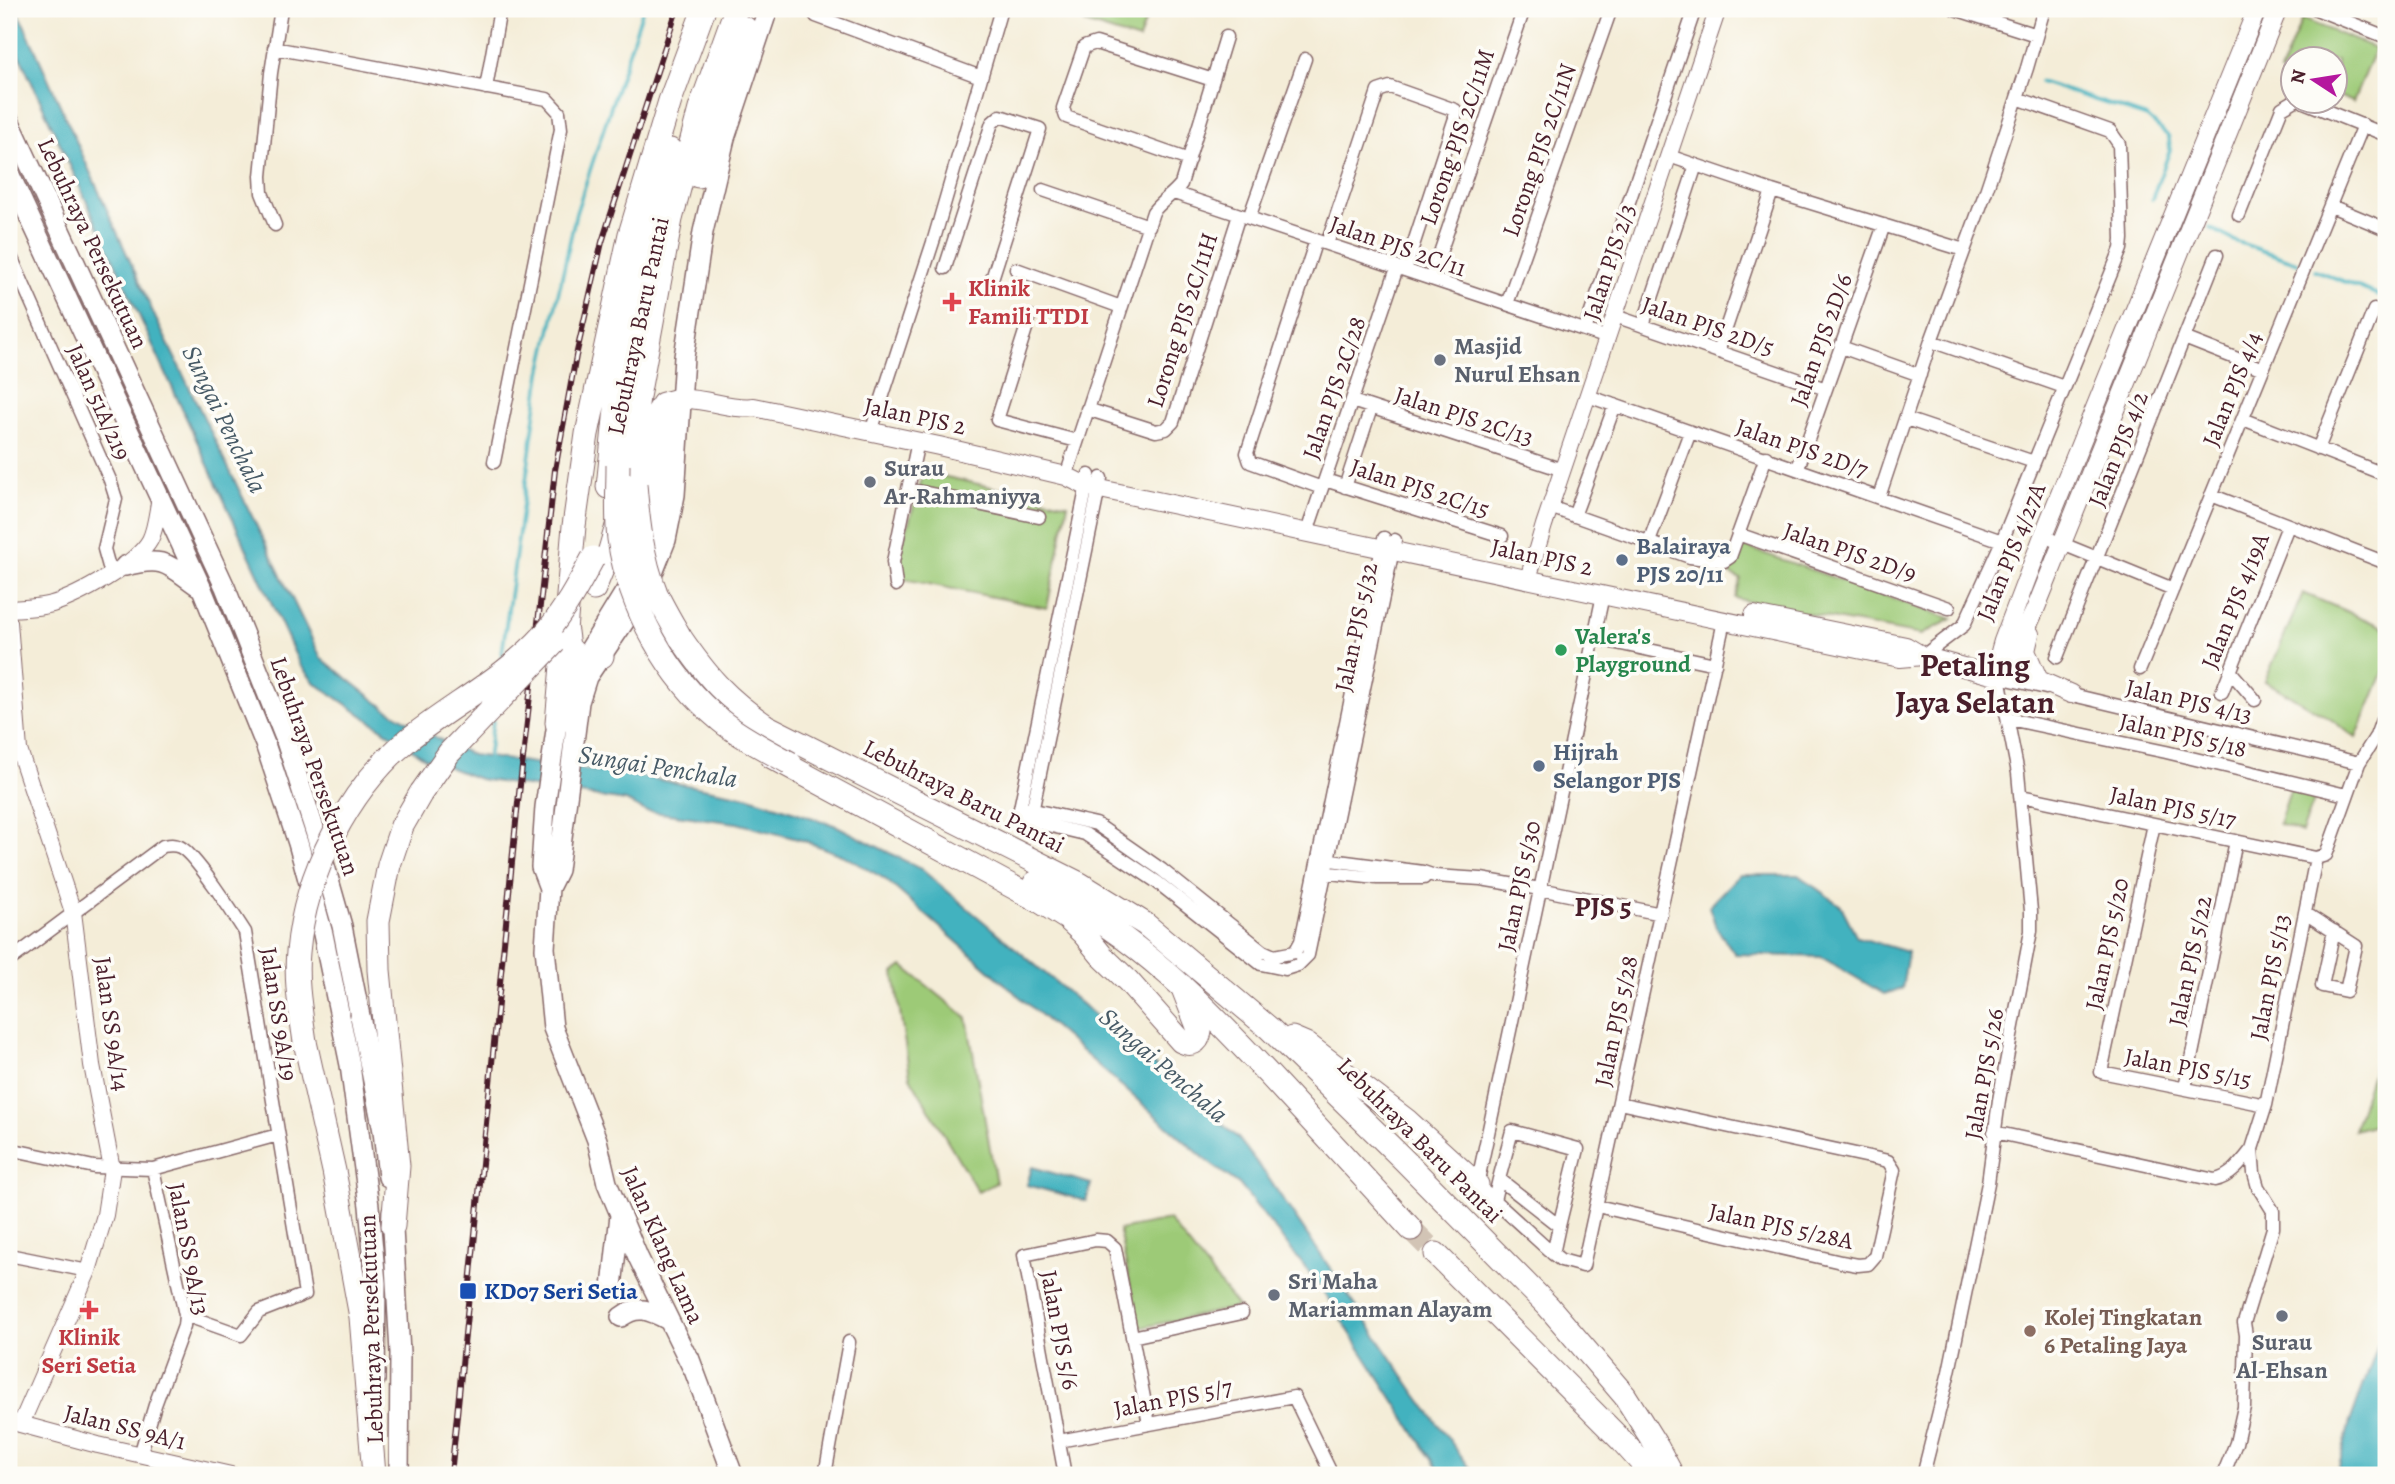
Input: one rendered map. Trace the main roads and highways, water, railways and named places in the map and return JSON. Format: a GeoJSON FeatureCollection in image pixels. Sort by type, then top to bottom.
{"type":"FeatureCollection","features":[{"type":"Feature","properties":{"kind":"highway"},"geometry":{"type":"LineString","coordinates":[[374,1475],[361,1317],[298,996],[298,952],[307,907],[336,827],[373,774],[409,740],[474,693],[544,635],[570,599],[593,558],[605,520],[617,399],[631,324],[705,9]]}},
{"type":"Feature","properties":{"kind":"highway"},"geometry":{"type":"LineString","coordinates":[[557,723],[574,526],[587,434],[630,234],[670,101],[705,9]]}},
{"type":"Feature","properties":{"kind":"highway","name":"Lebuhraya Baru Pantai"},"geometry":{"type":"LineString","coordinates":[[725,9],[706,60],[678,155],[626,399],[618,465],[619,539],[642,617],[653,640],[693,696],[723,723],[790,762],[1001,854],[1080,884],[1145,924],[1270,1029],[1548,1306],[1625,1396],[1672,1475]]}},
{"type":"Feature","properties":{"kind":"highway"},"geometry":{"type":"LineString","coordinates":[[594,589],[610,550],[622,509],[638,397],[671,219],[699,109],[736,9]]}},
{"type":"Feature","properties":{"kind":"highway","name":"Lebuhraya Baru Pantai"},"geometry":{"type":"LineString","coordinates":[[752,9],[715,115],[646,390],[635,484],[640,534],[656,593],[680,637],[714,684],[739,707],[766,726],[1001,854],[1132,942],[1240,1043],[1411,1228]]}},
{"type":"Feature","properties":{"kind":"highway"},"geometry":{"type":"LineString","coordinates":[[393,1226],[398,1166],[379,970],[379,922],[382,894],[402,826],[449,753],[541,658],[569,626],[594,589],[636,510],[652,422],[663,404],[679,396]]}},
{"type":"Feature","properties":{"kind":"highway"},"geometry":{"type":"LineString","coordinates":[[646,588],[651,635],[658,656],[696,703],[723,726],[754,747],[1068,919],[1147,1001],[1181,1041],[1188,1045],[1194,1044],[1200,1032],[1182,986]]}},
{"type":"Feature","properties":{"kind":"highway"},"geometry":{"type":"LineString","coordinates":[[565,621],[568,648],[591,658]]}},
{"type":"Feature","properties":{"kind":"highway"},"geometry":{"type":"LineString","coordinates":[[1270,1029],[1306,1044],[1490,1188]]}},
{"type":"Feature","properties":{"kind":"highway"},"geometry":{"type":"LineString","coordinates":[[1436,1254],[1622,1441],[1649,1475]]}},
{"type":"Feature","properties":{"kind":"main road","name":"Jalan Klang Lama"},"geometry":{"type":"LineString","coordinates":[[733,1475],[676,1318],[615,1167],[597,1140],[553,1028],[545,948],[549,888],[558,870],[565,809],[557,723],[568,685],[646,588],[666,540],[675,495],[679,396],[703,232],[725,138],[768,9]]}},
{"type":"Feature","properties":{"kind":"main road","name":"Jalan PJS 4/27A"},"geometry":{"type":"LineString","coordinates":[[2004,678],[1998,659],[2003,640],[2257,9]]}},
{"type":"Feature","properties":{"kind":"main road","name":"Jalan PJS 4/27A"},"geometry":{"type":"LineString","coordinates":[[2004,678],[2035,610],[2278,9]]}},
{"type":"Feature","properties":{"kind":"main road","name":"Lebuhraya Persekutuan"},"geometry":{"type":"LineString","coordinates":[[9,120],[225,587],[285,738],[315,831],[342,926],[383,1131],[393,1226],[400,1353],[399,1475]]}},
{"type":"Feature","properties":{"kind":"main road","name":"Lebuhraya Persekutuan"},"geometry":{"type":"LineString","coordinates":[[9,173],[202,589],[265,744],[298,843],[323,934],[350,1065],[369,1206],[376,1283],[374,1475]]}},
{"type":"Feature","properties":{"kind":"main road"},"geometry":{"type":"LineString","coordinates":[[2155,262],[2158,274],[2174,270]]}},
{"type":"Feature","properties":{"kind":"main road"},"geometry":{"type":"LineString","coordinates":[[2136,310],[2142,304],[2148,304],[2155,316]]}},
{"type":"Feature","properties":{"kind":"main road","name":"Jalan Klang Lama"},"geometry":{"type":"LineString","coordinates":[[549,888],[541,867],[545,807],[591,658],[639,569],[652,535],[668,419],[679,396]]}},
{"type":"Feature","properties":{"kind":"main road","name":"Jalan PJS 2"},"geometry":{"type":"LineString","coordinates":[[679,396],[740,408],[754,407],[918,441],[1066,476],[1529,574],[1603,595],[1900,658],[1923,656],[2004,678]]}},
{"type":"Feature","properties":{"kind":"main road","name":"Jalan PJS 2"},"geometry":{"type":"LineString","coordinates":[[1094,482],[1310,523],[1388,544]]}},
{"type":"Feature","properties":{"kind":"main road"},"geometry":{"type":"LineString","coordinates":[[118,570],[147,561],[165,563],[202,589]]}},
{"type":"Feature","properties":{"kind":"main road"},"geometry":{"type":"LineString","coordinates":[[1529,574],[1906,646],[1923,656]]}},
{"type":"Feature","properties":{"kind":"main road"},"geometry":{"type":"LineString","coordinates":[[2035,610],[2026,652],[2039,680],[2071,694]]}},
{"type":"Feature","properties":{"kind":"main road"},"geometry":{"type":"LineString","coordinates":[[1963,667],[1983,659],[2003,640]]}},
{"type":"Feature","properties":{"kind":"main road","name":"Jalan Klang Lama"},"geometry":{"type":"LineString","coordinates":[[597,1140],[602,1171],[638,1257],[692,1367]]}},
{"type":"Feature","properties":{"kind":"main road"},"geometry":{"type":"LineString","coordinates":[[612,1287],[620,1213]]}},
{"type":"Feature","properties":{"kind":"main road"},"geometry":{"type":"LineString","coordinates":[[621,1317],[628,1311],[638,1309],[648,1310],[668,1320]]}},
{"type":"Feature","properties":{"kind":"water"},"geometry":{"type":"Polygon","coordinates":[[[9,9],[17,9],[156,319],[321,658],[385,708],[472,755],[644,777],[750,797],[837,826],[921,869],[1238,1138],[1475,1475],[1442,1475],[1319,1285],[1239,1184],[1212,1165],[885,879],[844,856],[805,841],[737,823],[645,811],[626,801],[479,779],[425,758],[315,683],[300,665],[9,33],[9,9]]]}},
{"type":"Feature","properties":{"kind":"water"},"geometry":{"type":"Polygon","coordinates":[[[1739,875],[1798,875],[1841,906],[1857,937],[1908,952],[1902,989],[1884,994],[1821,957],[1735,954],[1716,927],[1709,906],[1739,875]]]}},
{"type":"Feature","properties":{"kind":"water"},"geometry":{"type":"Polygon","coordinates":[[[1032,1167],[1091,1184],[1086,1201],[1027,1185],[1032,1167]]]}},
{"type":"Feature","properties":{"kind":"water"},"geometry":{"type":"Polygon","coordinates":[[[2386,1324],[2386,1475],[2337,1475],[2350,1422],[2386,1324]]]}},
{"type":"Feature","properties":{"kind":"waterway"},"geometry":{"type":"LineString","coordinates":[[501,661],[541,373],[576,213],[643,9]]}},
{"type":"Feature","properties":{"kind":"waterway"},"geometry":{"type":"LineString","coordinates":[[2040,82],[2147,117],[2169,137],[2170,150],[2152,199]]}},
{"type":"Feature","properties":{"kind":"waterway"},"geometry":{"type":"LineString","coordinates":[[2210,228],[2235,241],[2298,263]]}},
{"type":"Feature","properties":{"kind":"waterway"},"geometry":{"type":"LineString","coordinates":[[2315,270],[2386,298]]}},
{"type":"Feature","properties":{"kind":"waterway"},"geometry":{"type":"LineString","coordinates":[[488,759],[493,721]]}},
{"type":"Feature","properties":{"kind":"tunnel"},"geometry":{"type":"LineString","coordinates":[[1411,1229],[1436,1254]]}},
{"type":"Feature","properties":{"kind":"railway"},"geometry":{"type":"LineString","coordinates":[[451,1475],[517,812],[555,470],[576,356],[602,242],[677,9]]}},
{"type":"Feature","properties":{"kind":"place","name":"Klinik Famili TTDI"},"geometry":{"type":"Point","coordinates":[952,302]}},
{"type":"Feature","properties":{"kind":"place","name":"Masjid Nurul Ehsan"},"geometry":{"type":"Point","coordinates":[1440,360]}},
{"type":"Feature","properties":{"kind":"place","name":"Surau Ar-Rahmaniyya"},"geometry":{"type":"Point","coordinates":[870,482]}},
{"type":"Feature","properties":{"kind":"place","name":"Balairaya PJS 20/11"},"geometry":{"type":"Point","coordinates":[1622,560]}},
{"type":"Feature","properties":{"kind":"place","name":"Valera's Playground"},"geometry":{"type":"Point","coordinates":[1561,650]}},
{"type":"Feature","properties":{"kind":"place","name":"Hijrah Selangor PJS"},"geometry":{"type":"Point","coordinates":[1539,766]}},
{"type":"Feature","properties":{"kind":"place","name":"KD07 Seri Setia"},"geometry":{"type":"Point","coordinates":[468,1291]}},
{"type":"Feature","properties":{"kind":"place","name":"Sri Maha Mariamman Alayam"},"geometry":{"type":"Point","coordinates":[1274,1295]}},
{"type":"Feature","properties":{"kind":"place","name":"Klinik Seri Setia"},"geometry":{"type":"Point","coordinates":[89,1310]}},
{"type":"Feature","properties":{"kind":"place","name":"Surau Al-Ehsan"},"geometry":{"type":"Point","coordinates":[2282,1316]}},
{"type":"Feature","properties":{"kind":"place","name":"Kolej Tingkatan 6 Petaling Jaya"},"geometry":{"type":"Point","coordinates":[2030,1331]}},
{"type":"Feature","properties":{"kind":"district","name":"Petaling Jaya Selatan"},"geometry":{"type":"Point","coordinates":[1975,684]}},
{"type":"Feature","properties":{"kind":"district","name":"PJS 5"},"geometry":{"type":"Point","coordinates":[1603,906]}},
{"type":"Feature","properties":{"kind":"water label","name":"Sungai Penchala"},"geometry":{"type":"Point","coordinates":[225,419]}},
{"type":"Feature","properties":{"kind":"water label","name":"Sungai Penchala"},"geometry":{"type":"Point","coordinates":[658,766]}},
{"type":"Feature","properties":{"kind":"water label","name":"Sungai Penchala"},"geometry":{"type":"Point","coordinates":[1164,1065]}}]}
